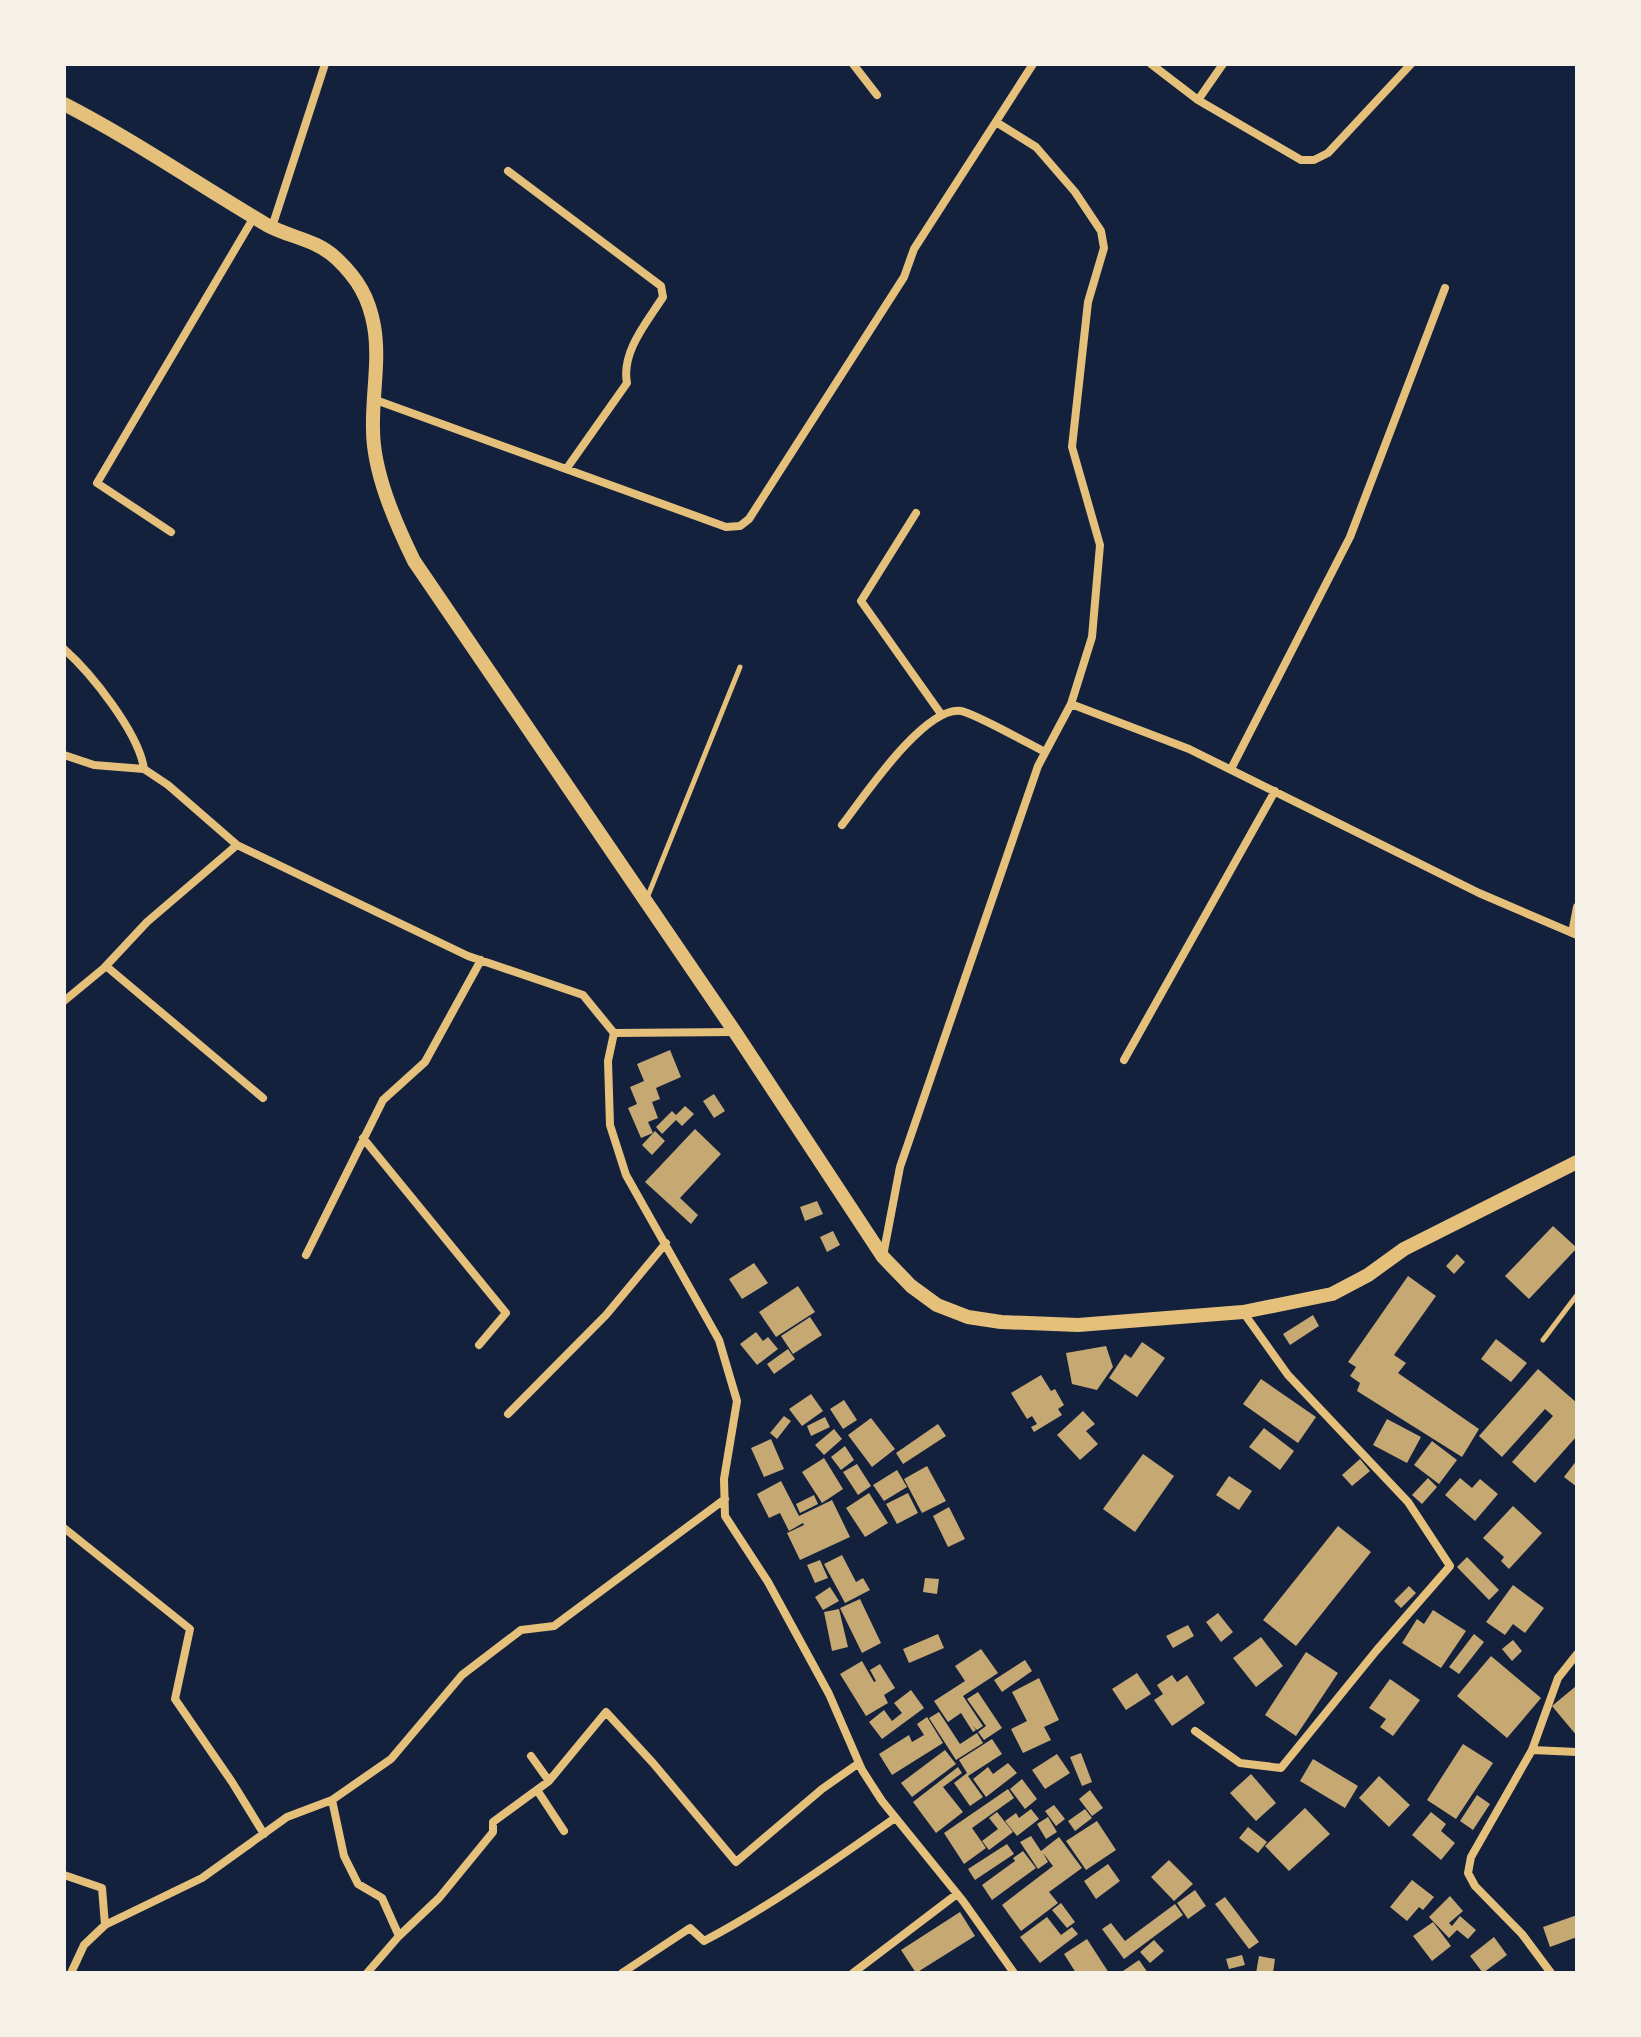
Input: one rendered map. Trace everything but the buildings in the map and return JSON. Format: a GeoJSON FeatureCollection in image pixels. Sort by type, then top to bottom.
{"type":"FeatureCollection","features":[{"type":"Feature","properties":{"kind":"street"},"geometry":{"type":"LineString","coordinates":[[272,227],[325,64]]}},
{"type":"Feature","properties":{"kind":"street"},"geometry":{"type":"LineString","coordinates":[[853,64],[877,95]]}},
{"type":"Feature","properties":{"kind":"street"},"geometry":{"type":"LineString","coordinates":[[373,399],[726,527],[740,526],[749,519],[904,277],[914,249],[1033,64]]}},
{"type":"Feature","properties":{"kind":"street"},"geometry":{"type":"LineString","coordinates":[[1151,64],[1198,100],[1301,160],[1314,160],[1328,153],[1411,64]]}},
{"type":"Feature","properties":{"kind":"street"},"geometry":{"type":"LineString","coordinates":[[1198,100],[1223,64]]}},
{"type":"Feature","properties":{"kind":"street"},"geometry":{"type":"LineString","coordinates":[[64,104],[272,227],[311,240],[335,257],[362,287],[369,303],[377,347],[372,433],[393,519],[414,561],[735,1032],[883,1257],[911,1286],[937,1305],[968,1317],[1001,1322],[1078,1325],[1243,1312],[1332,1294],[1368,1275],[1404,1249],[1577,1162]]}},
{"type":"Feature","properties":{"kind":"street"},"geometry":{"type":"LineString","coordinates":[[883,1257],[900,1167],[1033,781],[1071,704],[1092,637],[1100,545],[1072,447],[1088,302],[1104,248],[1101,231],[1075,192],[1036,147],[996,122]]}},
{"type":"Feature","properties":{"kind":"street"},"geometry":{"type":"LineString","coordinates":[[508,171],[661,286],[663,297],[635,340],[624,369],[627,383],[567,468]]}},
{"type":"Feature","properties":{"kind":"street"},"geometry":{"type":"LineString","coordinates":[[171,532],[97,483],[254,217]]}},
{"type":"Feature","properties":{"kind":"street"},"geometry":{"type":"LineString","coordinates":[[1231,769],[1350,537],[1445,288]]}},
{"type":"Feature","properties":{"kind":"street"},"geometry":{"type":"LineString","coordinates":[[916,513],[861,601],[941,714]]}},
{"type":"Feature","properties":{"kind":"street"},"geometry":{"type":"LineString","coordinates":[[64,649],[99,686],[142,755],[144,769]]}},
{"type":"Feature","properties":{"kind":"street"},"geometry":{"type":"LineString","coordinates":[[1071,704],[1189,749],[1479,893],[1574,934],[1577,907]]}},
{"type":"Feature","properties":{"kind":"street"},"geometry":{"type":"LineString","coordinates":[[842,825],[895,755],[941,714],[961,711],[1045,752]]}},
{"type":"Feature","properties":{"kind":"street"},"geometry":{"type":"LineString","coordinates":[[64,755],[94,765],[144,769],[168,785],[237,845],[481,960],[583,995],[614,1033]]}},
{"type":"Feature","properties":{"kind":"street"},"geometry":{"type":"LineString","coordinates":[[1124,1060],[1275,791]]}},
{"type":"Feature","properties":{"kind":"street"},"geometry":{"type":"LineString","coordinates":[[64,1001],[106,966],[147,922],[237,845]]}},
{"type":"Feature","properties":{"kind":"street"},"geometry":{"type":"LineString","coordinates":[[306,1255],[383,1100],[425,1062],[481,960]]}},
{"type":"Feature","properties":{"kind":"street"},"geometry":{"type":"LineString","coordinates":[[106,966],[263,1098]]}},
{"type":"Feature","properties":{"kind":"street"},"geometry":{"type":"LineString","coordinates":[[614,1033],[735,1032]]}},
{"type":"Feature","properties":{"kind":"street"},"geometry":{"type":"LineString","coordinates":[[614,1033],[608,1061],[610,1125],[626,1175],[719,1340],[737,1401],[724,1479],[725,1516],[768,1582],[829,1694],[859,1763],[895,1818],[957,1894],[1014,1973]]}},
{"type":"Feature","properties":{"kind":"street"},"geometry":{"type":"LineString","coordinates":[[363,1138],[506,1313],[479,1345]]}},
{"type":"Feature","properties":{"kind":"street"},"geometry":{"type":"LineString","coordinates":[[508,1414],[606,1315],[666,1243]]}},
{"type":"Feature","properties":{"kind":"street"},"geometry":{"type":"LineString","coordinates":[[1195,1731],[1240,1763],[1281,1768],[1450,1566],[1408,1502],[1288,1375],[1243,1312]]}},
{"type":"Feature","properties":{"kind":"street"},"geometry":{"type":"LineString","coordinates":[[71,1973],[84,1945],[105,1925],[202,1878],[287,1817],[332,1800],[391,1759],[462,1675],[521,1630],[554,1626],[725,1499]]}},
{"type":"Feature","properties":{"kind":"street"},"geometry":{"type":"LineString","coordinates":[[64,1528],[190,1629],[175,1699],[264,1834]]}},
{"type":"Feature","properties":{"kind":"street"},"geometry":{"type":"LineString","coordinates":[[1551,1973],[1522,1934],[1475,1886],[1468,1873],[1471,1857],[1532,1750],[1558,1678],[1577,1654]]}},
{"type":"Feature","properties":{"kind":"street"},"geometry":{"type":"LineString","coordinates":[[367,1973],[399,1936],[439,1898],[493,1832],[493,1822],[549,1781],[606,1712],[736,1862],[822,1789],[859,1763]]}},
{"type":"Feature","properties":{"kind":"street"},"geometry":{"type":"LineString","coordinates":[[1532,1750],[1577,1752]]}},
{"type":"Feature","properties":{"kind":"street"},"geometry":{"type":"LineString","coordinates":[[531,1756],[549,1781]]}},
{"type":"Feature","properties":{"kind":"street"},"geometry":{"type":"LineString","coordinates":[[537,1790],[564,1831]]}},
{"type":"Feature","properties":{"kind":"street"},"geometry":{"type":"LineString","coordinates":[[332,1800],[344,1856],[358,1884],[382,1898],[399,1936]]}},
{"type":"Feature","properties":{"kind":"street"},"geometry":{"type":"LineString","coordinates":[[622,1973],[690,1928],[704,1941],[725,1931],[895,1818]]}},
{"type":"Feature","properties":{"kind":"street"},"geometry":{"type":"LineString","coordinates":[[64,1875],[102,1888],[105,1925]]}},
{"type":"Feature","properties":{"kind":"street"},"geometry":{"type":"LineString","coordinates":[[853,1973],[957,1894]]}},
{"type":"Feature","properties":{"kind":"lane"},"geometry":{"type":"LineString","coordinates":[[645,903],[740,667]]}},
{"type":"Feature","properties":{"kind":"lane"},"geometry":{"type":"LineString","coordinates":[[1543,1340],[1577,1295]]}}]}
